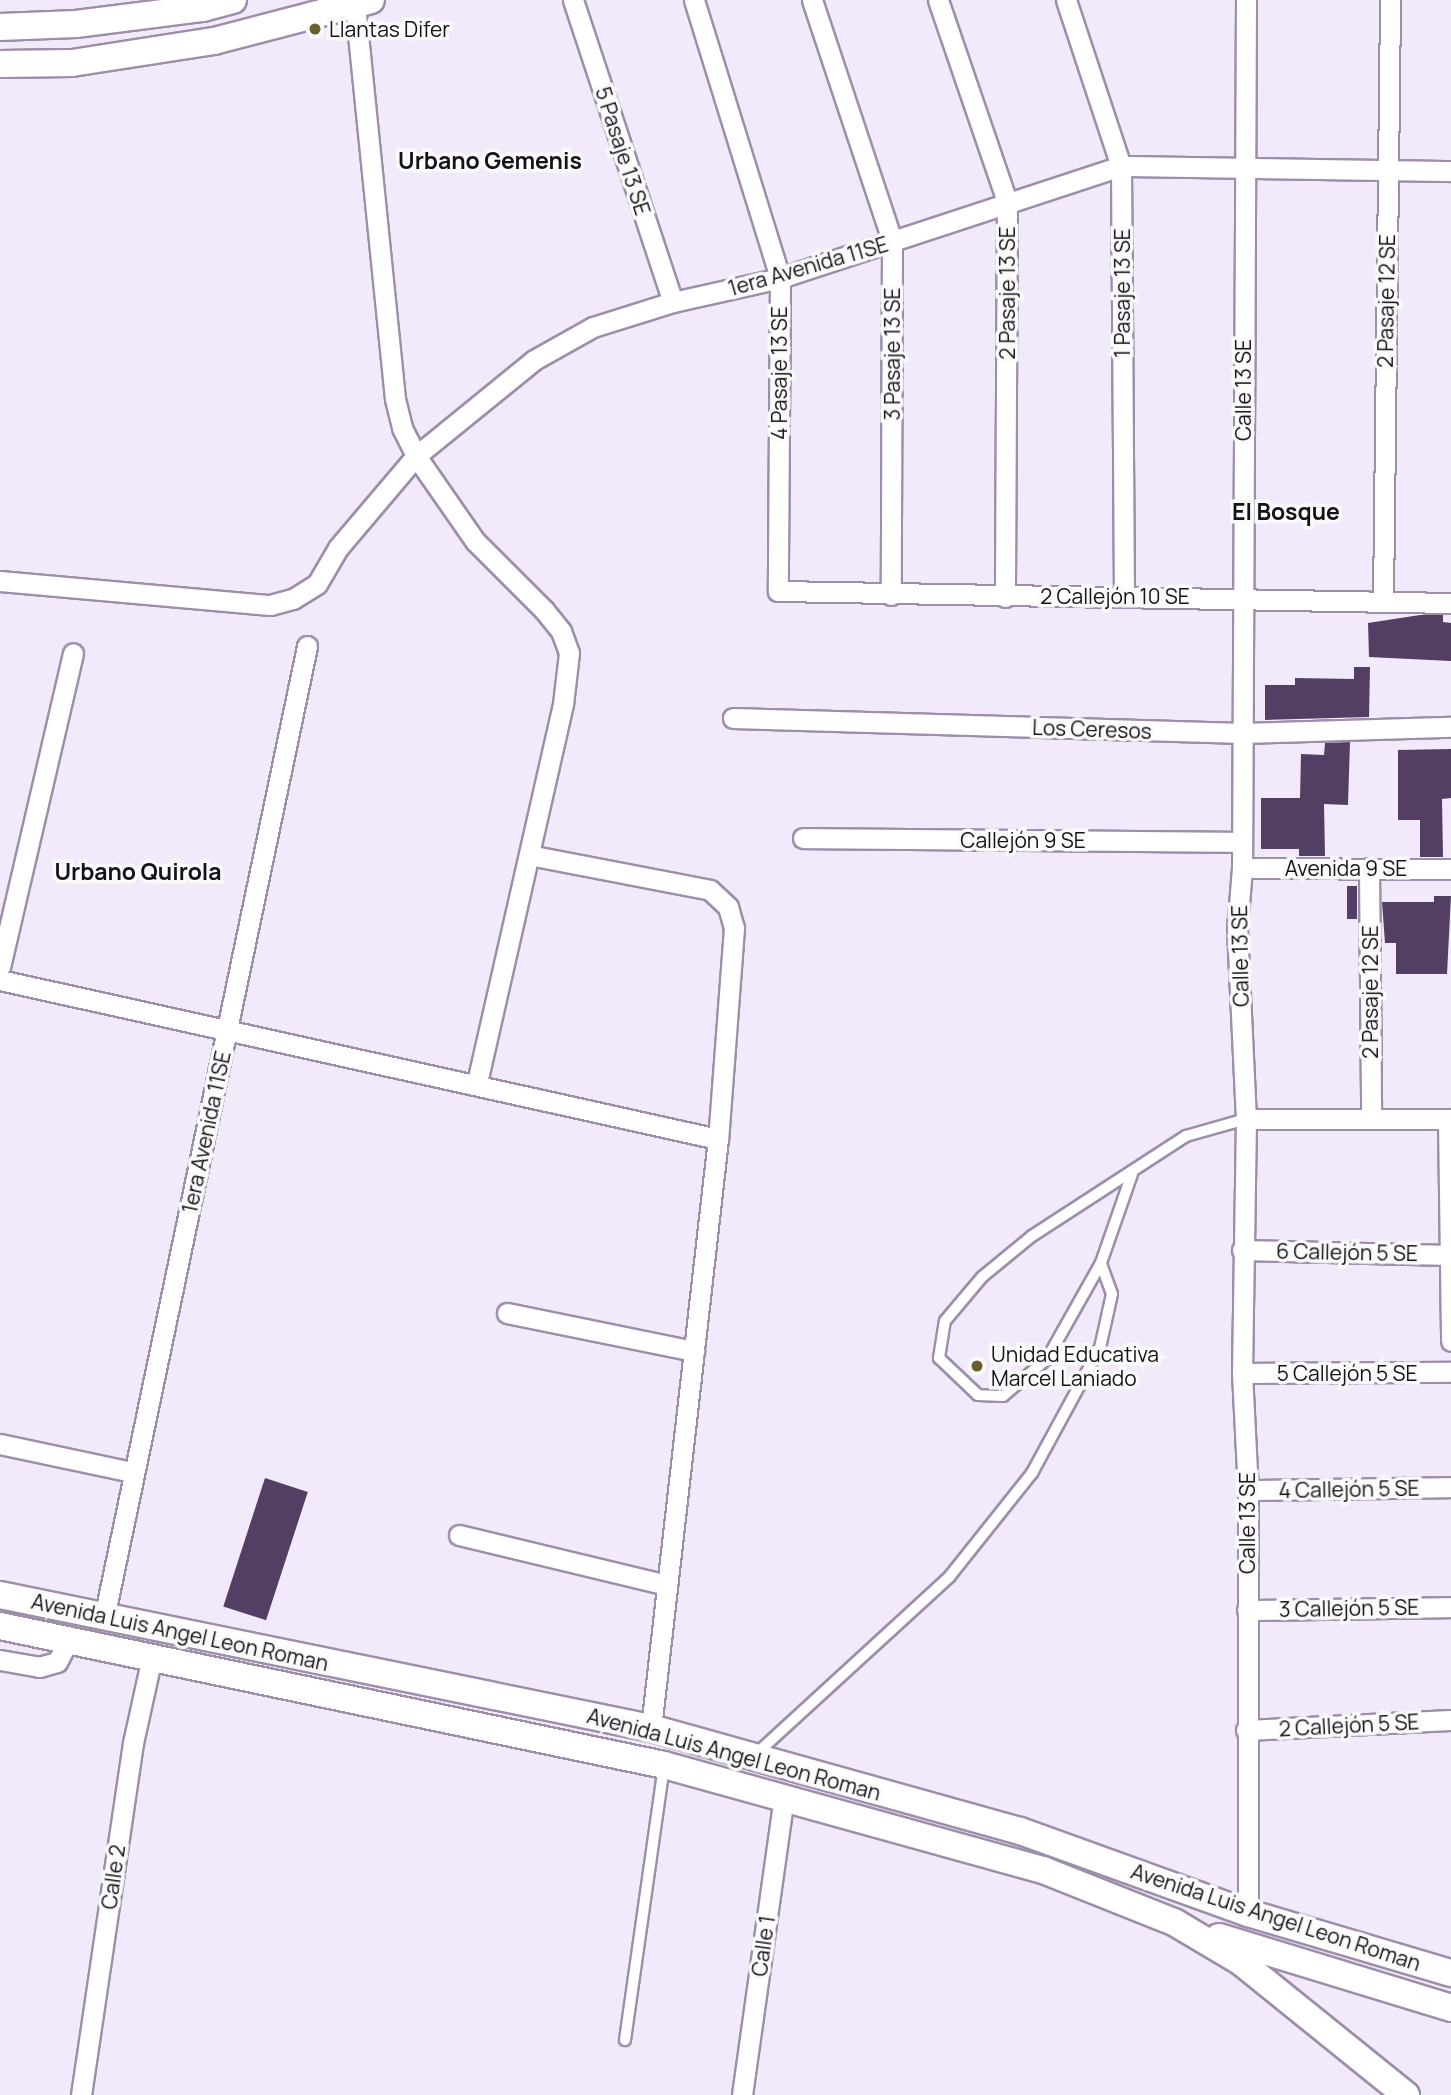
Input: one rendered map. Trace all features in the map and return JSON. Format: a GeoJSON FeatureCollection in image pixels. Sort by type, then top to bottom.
{"type":"FeatureCollection","features":[{"type":"Feature","properties":{"kind":"main road"},"geometry":{"type":"LineString","coordinates":[[0,27],[76,24],[203,8],[233,0]]}},
{"type":"Feature","properties":{"kind":"main road"},"geometry":{"type":"LineString","coordinates":[[0,64],[72,63],[214,41],[363,3]]}},
{"type":"Feature","properties":{"kind":"main road","name":"Avenida Luis Angel Leon Roman"},"geometry":{"type":"LineString","coordinates":[[0,1595],[651,1728],[1020,1831],[1248,1913],[1451,1973]]}},
{"type":"Feature","properties":{"kind":"main road","name":"Avenida Luis Angel Leon Roman"},"geometry":{"type":"LineString","coordinates":[[0,1626],[151,1661],[664,1765],[1043,1870],[1174,1922],[1451,2008]]}},
{"type":"Feature","properties":{"kind":"main road","name":"Avenida Luis Angel Leon Roman"},"geometry":{"type":"LineString","coordinates":[[1174,1922],[1241,1962],[1406,2095]]}},
{"type":"Feature","properties":{"kind":"street","name":"5 Pasaje 13 SE"},"geometry":{"type":"LineString","coordinates":[[573,0],[673,302]]}},
{"type":"Feature","properties":{"kind":"street","name":"4 Pasaje 13 SE"},"geometry":{"type":"LineString","coordinates":[[694,0],[780,278],[778,591]]}},
{"type":"Feature","properties":{"kind":"street","name":"3 Pasaje 13 SE"},"geometry":{"type":"LineString","coordinates":[[812,0],[892,241],[891,595]]}},
{"type":"Feature","properties":{"kind":"street","name":"2 Pasaje 13 SE"},"geometry":{"type":"LineString","coordinates":[[938,0],[1007,201],[1005,597]]}},
{"type":"Feature","properties":{"kind":"street","name":"1 Pasaje 13 SE"},"geometry":{"type":"LineString","coordinates":[[1066,0],[1121,166],[1124,595]]}},
{"type":"Feature","properties":{"kind":"street","name":"Calle 13 SE"},"geometry":{"type":"LineString","coordinates":[[1246,0],[1242,867],[1237,929],[1246,1119],[1242,1373],[1248,1490],[1248,1913]]}},
{"type":"Feature","properties":{"kind":"street","name":"2 Pasaje 12 SE"},"geometry":{"type":"LineString","coordinates":[[1382,603],[1390,0]]}},
{"type":"Feature","properties":{"kind":"street"},"geometry":{"type":"LineString","coordinates":[[363,3],[395,399],[416,456],[475,541],[561,631],[569,653],[563,704],[477,1083]]}},
{"type":"Feature","properties":{"kind":"street","name":"1era Avenida 11SE"},"geometry":{"type":"LineString","coordinates":[[0,581],[270,606],[293,599],[317,584],[338,548],[416,456],[534,360],[593,327],[673,302],[780,278],[1007,201],[1121,166],[1451,172]]}},
{"type":"Feature","properties":{"kind":"street","name":"2 Callejón 10 SE"},"geometry":{"type":"LineString","coordinates":[[778,591],[1005,597],[1243,596],[1382,603],[1451,603]]}},
{"type":"Feature","properties":{"kind":"street","name":"1era Avenida 11SE"},"geometry":{"type":"LineString","coordinates":[[104,1618],[132,1472],[229,1031],[307,646]]}},
{"type":"Feature","properties":{"kind":"street"},"geometry":{"type":"LineString","coordinates":[[0,967],[73,653]]}},
{"type":"Feature","properties":{"kind":"street","name":"Los Ceresos"},"geometry":{"type":"LineString","coordinates":[[733,718],[1243,733],[1451,727]]}},
{"type":"Feature","properties":{"kind":"street","name":"Callejón 9 SE"},"geometry":{"type":"LineString","coordinates":[[803,838],[1242,842]]}},
{"type":"Feature","properties":{"kind":"street"},"geometry":{"type":"LineString","coordinates":[[529,855],[710,890],[728,907],[734,928],[718,1139],[651,1728]]}},
{"type":"Feature","properties":{"kind":"street","name":"Avenida 9 SE"},"geometry":{"type":"LineString","coordinates":[[1242,867],[1451,869]]}},
{"type":"Feature","properties":{"kind":"street","name":"2 Pasaje 12 SE"},"geometry":{"type":"LineString","coordinates":[[1369,868],[1371,1116]]}},
{"type":"Feature","properties":{"kind":"street"},"geometry":{"type":"LineString","coordinates":[[0,980],[477,1083],[718,1139]]}},
{"type":"Feature","properties":{"kind":"street"},"geometry":{"type":"LineString","coordinates":[[1246,1119],[1371,1116],[1449,1119],[1451,1341]]}},
{"type":"Feature","properties":{"kind":"street","name":"6 Callejón 5 SE"},"geometry":{"type":"LineString","coordinates":[[1242,1250],[1450,1255]]}},
{"type":"Feature","properties":{"kind":"street"},"geometry":{"type":"LineString","coordinates":[[507,1313],[694,1352]]}},
{"type":"Feature","properties":{"kind":"street","name":"5 Callejón 5 SE"},"geometry":{"type":"LineString","coordinates":[[1242,1373],[1451,1372]]}},
{"type":"Feature","properties":{"kind":"street"},"geometry":{"type":"LineString","coordinates":[[0,1444],[132,1472]]}},
{"type":"Feature","properties":{"kind":"street","name":"4 Callejón 5 SE"},"geometry":{"type":"LineString","coordinates":[[1248,1490],[1451,1488]]}},
{"type":"Feature","properties":{"kind":"street"},"geometry":{"type":"LineString","coordinates":[[459,1535],[667,1584]]}},
{"type":"Feature","properties":{"kind":"street","name":"3 Callejón 5 SE"},"geometry":{"type":"LineString","coordinates":[[1247,1610],[1451,1607]]}},
{"type":"Feature","properties":{"kind":"street"},"geometry":{"type":"LineString","coordinates":[[0,1660],[39,1667],[57,1662],[68,1641]]}},
{"type":"Feature","properties":{"kind":"street","name":"Calle 2"},"geometry":{"type":"LineString","coordinates":[[81,2095],[133,1743],[151,1661]]}},
{"type":"Feature","properties":{"kind":"street","name":"2 Callejón 5 SE"},"geometry":{"type":"LineString","coordinates":[[1246,1730],[1451,1720]]}},
{"type":"Feature","properties":{"kind":"street","name":"Calle 1"},"geometry":{"type":"LineString","coordinates":[[742,2095],[784,1798]]}},
{"type":"Feature","properties":{"kind":"lane"},"geometry":{"type":"LineString","coordinates":[[1132,1174],[1101,1263],[1047,1359],[1003,1396],[978,1395],[939,1358],[945,1321],[982,1277],[1032,1236],[1132,1174],[1186,1136],[1246,1119]]}},
{"type":"Feature","properties":{"kind":"lane"},"geometry":{"type":"LineString","coordinates":[[754,1756],[950,1576],[1032,1473],[1100,1348],[1112,1294],[1101,1263]]}},
{"type":"Feature","properties":{"kind":"lane"},"geometry":{"type":"LineString","coordinates":[[625,2040],[664,1765]]}},
{"type":"Feature","properties":{"kind":"building"},"geometry":{"type":"Polygon","coordinates":[[[1420,615],[1443,615],[1443,622],[1451,623],[1451,661],[1369,657],[1368,623],[1420,615]]]}},
{"type":"Feature","properties":{"kind":"building"},"geometry":{"type":"Polygon","coordinates":[[[1354,667],[1370,667],[1369,717],[1265,720],[1265,685],[1295,685],[1295,678],[1354,679],[1354,667]]]}},
{"type":"Feature","properties":{"kind":"building"},"geometry":{"type":"Polygon","coordinates":[[[1350,742],[1348,805],[1324,804],[1325,856],[1299,856],[1299,849],[1261,849],[1261,798],[1300,798],[1301,754],[1324,755],[1325,743],[1350,742]]]}},
{"type":"Feature","properties":{"kind":"building"},"geometry":{"type":"Polygon","coordinates":[[[1451,749],[1451,798],[1442,799],[1443,857],[1420,857],[1420,820],[1398,820],[1398,750],[1451,749]]]}},
{"type":"Feature","properties":{"kind":"building"},"geometry":{"type":"Polygon","coordinates":[[[1347,886],[1357,886],[1357,919],[1347,919],[1347,886]]]}},
{"type":"Feature","properties":{"kind":"building"},"geometry":{"type":"Polygon","coordinates":[[[1434,896],[1451,896],[1447,974],[1396,974],[1396,943],[1385,943],[1382,902],[1434,902],[1434,896]]]}},
{"type":"Feature","properties":{"kind":"building"},"geometry":{"type":"Polygon","coordinates":[[[265,1478],[308,1492],[266,1620],[223,1606],[265,1478]]]}},
{"type":"Feature","properties":{"kind":"place","name":"Llantas Difer"},"geometry":{"type":"Point","coordinates":[315,29]}},
{"type":"Feature","properties":{"kind":"place","name":"Unidad Educativa Marcel Laniado"},"geometry":{"type":"Point","coordinates":[977,1366]}},
{"type":"Feature","properties":{"kind":"district","name":"Urbano Gemenis"},"geometry":{"type":"Point","coordinates":[490,160]}},
{"type":"Feature","properties":{"kind":"district","name":"El Bosque"},"geometry":{"type":"Point","coordinates":[1286,511]}},
{"type":"Feature","properties":{"kind":"district","name":"Urbano Quirola"},"geometry":{"type":"Point","coordinates":[138,871]}}]}
